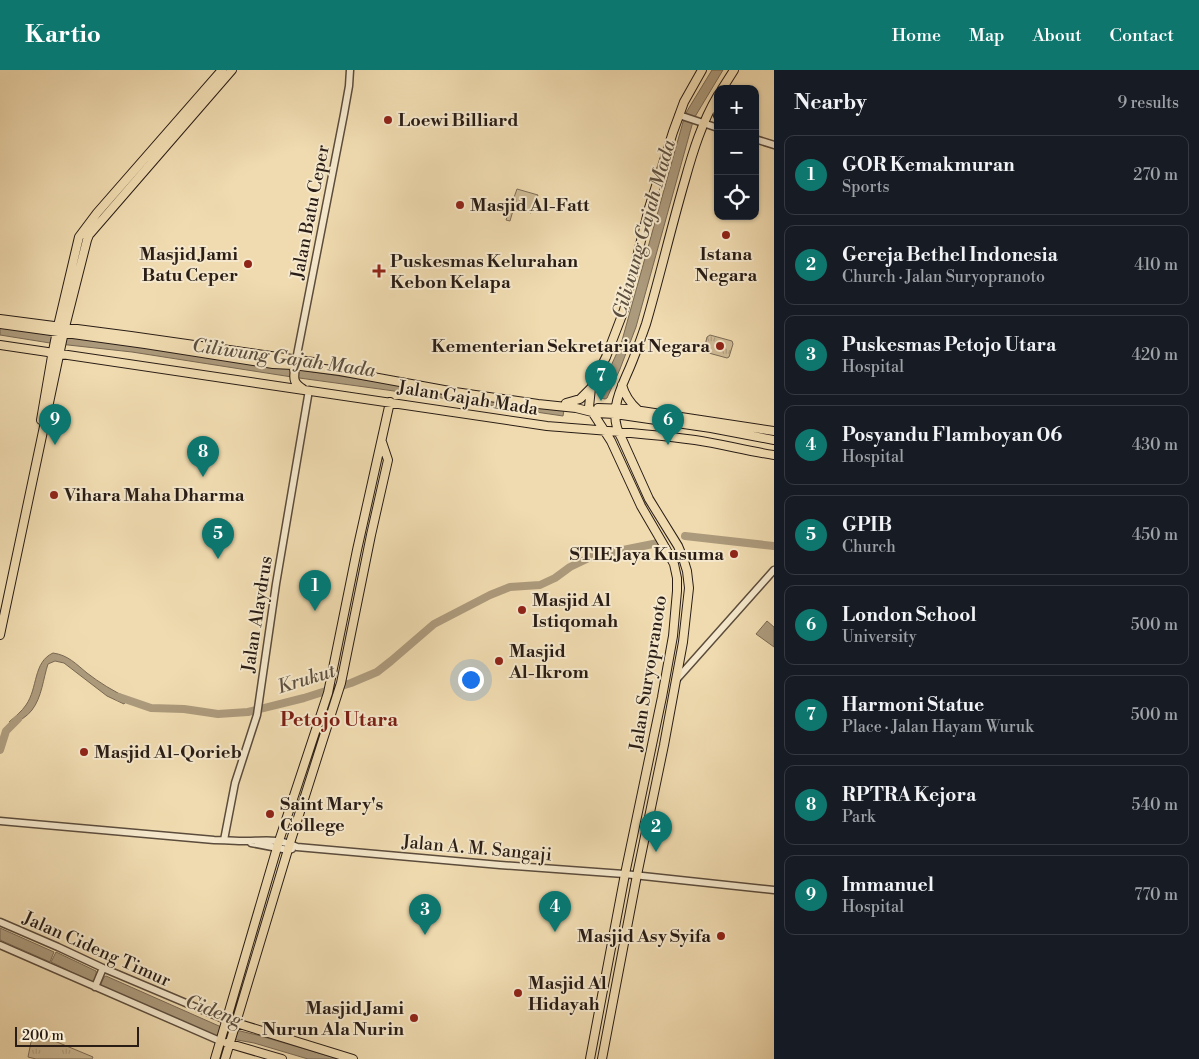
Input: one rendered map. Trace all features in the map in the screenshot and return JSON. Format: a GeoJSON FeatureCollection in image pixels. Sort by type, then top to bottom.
{"type":"FeatureCollection","features":[{"type":"Feature","properties":{"kind":"main road"},"geometry":{"type":"LineString","coordinates":[[131,181],[222,70]]}},
{"type":"Feature","properties":{"kind":"main road"},"geometry":{"type":"LineString","coordinates":[[0,635],[38,438],[51,383],[53,354],[58,345],[75,272],[79,238],[98,213],[124,189],[232,70]]}},
{"type":"Feature","properties":{"kind":"main road"},"geometry":{"type":"LineString","coordinates":[[566,403],[580,399],[591,388],[610,349],[624,310],[649,208],[682,116],[684,102],[702,70]]}},
{"type":"Feature","properties":{"kind":"main road"},"geometry":{"type":"LineString","coordinates":[[725,85],[734,70]]}},
{"type":"Feature","properties":{"kind":"main road"},"geometry":{"type":"LineString","coordinates":[[617,431],[615,411],[619,394],[645,325],[700,123],[714,102]]}},
{"type":"Feature","properties":{"kind":"main road"},"geometry":{"type":"LineString","coordinates":[[0,319],[60,331]]}},
{"type":"Feature","properties":{"kind":"main road"},"geometry":{"type":"LineString","coordinates":[[0,324],[219,348],[295,365],[463,393],[590,409],[604,409],[774,440]]}},
{"type":"Feature","properties":{"kind":"main road","name":"Jalan Gajah Mada"},"geometry":{"type":"LineString","coordinates":[[0,345],[547,426],[628,432],[696,440],[774,455]]}},
{"type":"Feature","properties":{"kind":"main road"},"geometry":{"type":"LineString","coordinates":[[295,365],[294,378],[298,385],[306,390]]}},
{"type":"Feature","properties":{"kind":"main road"},"geometry":{"type":"LineString","coordinates":[[295,365],[386,374],[566,403],[590,409]]}},
{"type":"Feature","properties":{"kind":"main road"},"geometry":{"type":"LineString","coordinates":[[622,385],[627,398],[638,410]]}},
{"type":"Feature","properties":{"kind":"main road"},"geometry":{"type":"LineString","coordinates":[[590,409],[591,388]]}},
{"type":"Feature","properties":{"kind":"main road"},"geometry":{"type":"LineString","coordinates":[[215,1059],[278,844],[328,690],[390,402]]}},
{"type":"Feature","properties":{"kind":"main road","name":"Jalan Suryopranoto"},"geometry":{"type":"LineString","coordinates":[[590,409],[616,451],[641,506],[674,564],[677,578],[673,636],[663,692],[625,874],[590,1059]]}},
{"type":"Feature","properties":{"kind":"main road"},"geometry":{"type":"LineString","coordinates":[[615,411],[638,410],[774,431]]}},
{"type":"Feature","properties":{"kind":"main road","name":"Jalan Suryopranoto"},"geometry":{"type":"LineString","coordinates":[[602,1059],[681,657],[688,605],[689,579],[684,558],[650,499],[617,431]]}},
{"type":"Feature","properties":{"kind":"main road"},"geometry":{"type":"LineString","coordinates":[[622,439],[622,434],[628,432]]}},
{"type":"Feature","properties":{"kind":"main road"},"geometry":{"type":"LineString","coordinates":[[225,1059],[340,687],[388,460],[382,439]]}},
{"type":"Feature","properties":{"kind":"main road"},"geometry":{"type":"LineString","coordinates":[[0,610],[9,582]]}},
{"type":"Feature","properties":{"kind":"main road","name":"Jalan Cideng Timur"},"geometry":{"type":"LineString","coordinates":[[226,1022],[353,1059]]}},
{"type":"Feature","properties":{"kind":"main road"},"geometry":{"type":"LineString","coordinates":[[221,1040],[282,1059]]}},
{"type":"Feature","properties":{"kind":"street","name":"Jalan Batu Ceper"},"geometry":{"type":"LineString","coordinates":[[295,365],[344,114],[350,70]]}},
{"type":"Feature","properties":{"kind":"street"},"geometry":{"type":"LineString","coordinates":[[682,116],[714,127]]}},
{"type":"Feature","properties":{"kind":"street"},"geometry":{"type":"LineString","coordinates":[[759,140],[774,145]]}},
{"type":"Feature","properties":{"kind":"street","name":"Jalan Alaydrus"},"geometry":{"type":"LineString","coordinates":[[224,840],[235,783],[257,715],[306,390]]}},
{"type":"Feature","properties":{"kind":"street"},"geometry":{"type":"LineString","coordinates":[[676,680],[774,570]]}},
{"type":"Feature","properties":{"kind":"street"},"geometry":{"type":"LineString","coordinates":[[681,657],[691,663]]}},
{"type":"Feature","properties":{"kind":"street","name":"Jalan A. M. Sangaji"},"geometry":{"type":"LineString","coordinates":[[0,822],[247,842],[256,840],[292,847],[637,875],[774,890]]}},
{"type":"Feature","properties":{"kind":"street","name":"Jalan Cideng Timur"},"geometry":{"type":"LineString","coordinates":[[0,922],[58,947],[102,971],[226,1022]]}},
{"type":"Feature","properties":{"kind":"street"},"geometry":{"type":"LineString","coordinates":[[0,945],[221,1040]]}},
{"type":"Feature","properties":{"kind":"street"},"geometry":{"type":"LineString","coordinates":[[96,985],[102,971]]}},
{"type":"Feature","properties":{"kind":"green space"},"geometry":{"type":"Polygon","coordinates":[[[517,189],[538,195],[531,213],[514,207],[510,221],[506,220],[517,189]]]}},
{"type":"Feature","properties":{"kind":"green space"},"geometry":{"type":"Polygon","coordinates":[[[710,335],[732,341],[733,344],[729,357],[705,352],[707,337],[710,335]]]}},
{"type":"Feature","properties":{"kind":"green space"},"geometry":{"type":"Polygon","coordinates":[[[33,1032],[93,1057],[92,1059],[36,1059],[28,1057],[33,1032]]]}},
{"type":"Feature","properties":{"kind":"shaded area"},"geometry":{"type":"Polygon","coordinates":[[[712,70],[723,70],[692,125],[636,327],[620,369],[605,399],[600,396],[599,392],[621,344],[687,111],[712,70]]]}},
{"type":"Feature","properties":{"kind":"shaded area"},"geometry":{"type":"Polygon","coordinates":[[[0,326],[50,335],[133,343],[564,410],[563,416],[132,352],[50,343],[0,335],[0,326]]]}},
{"type":"Feature","properties":{"kind":"shaded area"},"geometry":{"type":"Polygon","coordinates":[[[767,621],[774,627],[774,647],[756,634],[767,621]]]}},
{"type":"Feature","properties":{"kind":"shaded area"},"geometry":{"type":"Polygon","coordinates":[[[53,653],[67,658],[92,677],[128,698],[124,704],[107,696],[64,663],[55,661],[48,664],[40,694],[32,710],[13,726],[9,722],[26,705],[42,663],[53,653]]]}},
{"type":"Feature","properties":{"kind":"shaded area"},"geometry":{"type":"Polygon","coordinates":[[[0,928],[54,952],[50,962],[0,940],[0,928]]]}},
{"type":"Feature","properties":{"kind":"shaded area"},"geometry":{"type":"Polygon","coordinates":[[[56,952],[96,971],[94,980],[92,982],[51,962],[56,952]]]}},
{"type":"Feature","properties":{"kind":"shaded area"},"geometry":{"type":"Polygon","coordinates":[[[106,976],[219,1026],[339,1059],[308,1059],[254,1043],[215,1036],[102,987],[101,984],[106,976]]]}},
{"type":"Feature","properties":{"kind":"waterway","name":"Krukut"},"geometry":{"type":"LineString","coordinates":[[685,536],[774,546]]}},
{"type":"Feature","properties":{"kind":"waterway","name":"Krukut"},"geometry":{"type":"LineString","coordinates":[[119,697],[151,708],[184,709],[218,714],[248,712],[304,698],[351,683],[377,672],[434,624],[490,595],[510,587],[540,585],[593,556],[658,543]]}},
{"type":"Feature","properties":{"kind":"waterway","name":"Krukut"},"geometry":{"type":"LineString","coordinates":[[0,750],[6,731],[18,719]]}},
{"type":"Feature","properties":{"kind":"place","name":"Loewi Billiard"},"geometry":{"type":"Point","coordinates":[388,120]}},
{"type":"Feature","properties":{"kind":"place","name":"Masjid Al-Fatt"},"geometry":{"type":"Point","coordinates":[460,205]}},
{"type":"Feature","properties":{"kind":"place","name":"Istana Negara"},"geometry":{"type":"Point","coordinates":[726,235]}},
{"type":"Feature","properties":{"kind":"place","name":"Masjid Jami Batu Ceper"},"geometry":{"type":"Point","coordinates":[248,264]}},
{"type":"Feature","properties":{"kind":"place","name":"Puskesmas Kelurahan Kebon Kelapa"},"geometry":{"type":"Point","coordinates":[379,271]}},
{"type":"Feature","properties":{"kind":"place","name":"Kementerian Sekretariat Negara"},"geometry":{"type":"Point","coordinates":[720,346]}},
{"type":"Feature","properties":{"kind":"place","name":"Harmoni Statue"},"geometry":{"type":"Point","coordinates":[601,401]}},
{"type":"Feature","properties":{"kind":"place","name":"Immanuel"},"geometry":{"type":"Point","coordinates":[55,445]}},
{"type":"Feature","properties":{"kind":"place","name":"London School"},"geometry":{"type":"Point","coordinates":[668,445]}},
{"type":"Feature","properties":{"kind":"place","name":"RPTRA Kejora"},"geometry":{"type":"Point","coordinates":[203,477]}},
{"type":"Feature","properties":{"kind":"place","name":"Vihara Maha Dharma"},"geometry":{"type":"Point","coordinates":[54,495]}},
{"type":"Feature","properties":{"kind":"place","name":"STIE Jaya Kusuma"},"geometry":{"type":"Point","coordinates":[734,554]}},
{"type":"Feature","properties":{"kind":"place","name":"GPIB"},"geometry":{"type":"Point","coordinates":[218,559]}},
{"type":"Feature","properties":{"kind":"place","name":"Masjid Al Istiqomah"},"geometry":{"type":"Point","coordinates":[522,610]}},
{"type":"Feature","properties":{"kind":"place","name":"GOR Kemakmuran"},"geometry":{"type":"Point","coordinates":[315,611]}},
{"type":"Feature","properties":{"kind":"place","name":"Masjid Al-Ikrom"},"geometry":{"type":"Point","coordinates":[499,661]}},
{"type":"Feature","properties":{"kind":"place","name":"Masjid Al-Qorieb"},"geometry":{"type":"Point","coordinates":[84,752]}},
{"type":"Feature","properties":{"kind":"place","name":"Saint Mary's College"},"geometry":{"type":"Point","coordinates":[270,814]}},
{"type":"Feature","properties":{"kind":"place","name":"Gereja Bethel Indonesia"},"geometry":{"type":"Point","coordinates":[656,852]}},
{"type":"Feature","properties":{"kind":"place","name":"Posyandu Flamboyan 06"},"geometry":{"type":"Point","coordinates":[555,932]}},
{"type":"Feature","properties":{"kind":"place","name":"Puskesmas Petojo Utara"},"geometry":{"type":"Point","coordinates":[425,935]}},
{"type":"Feature","properties":{"kind":"place","name":"Masjid Asy Syifa"},"geometry":{"type":"Point","coordinates":[721,936]}},
{"type":"Feature","properties":{"kind":"place","name":"Masjid Al Hidayah"},"geometry":{"type":"Point","coordinates":[518,993]}},
{"type":"Feature","properties":{"kind":"place","name":"Masjid Jami Nurun Ala Nurin"},"geometry":{"type":"Point","coordinates":[414,1018]}},
{"type":"Feature","properties":{"kind":"district","name":"Petojo Utara"},"geometry":{"type":"Point","coordinates":[339,719]}},
{"type":"Feature","properties":{"kind":"water label","name":"Ciliwung Gajah Mada"},"geometry":{"type":"Point","coordinates":[643,229]}},
{"type":"Feature","properties":{"kind":"water label","name":"Ciliwung Gajah Mada"},"geometry":{"type":"Point","coordinates":[284,357]}},
{"type":"Feature","properties":{"kind":"water label","name":"Cideng"},"geometry":{"type":"Point","coordinates":[214,1010]}}]}
